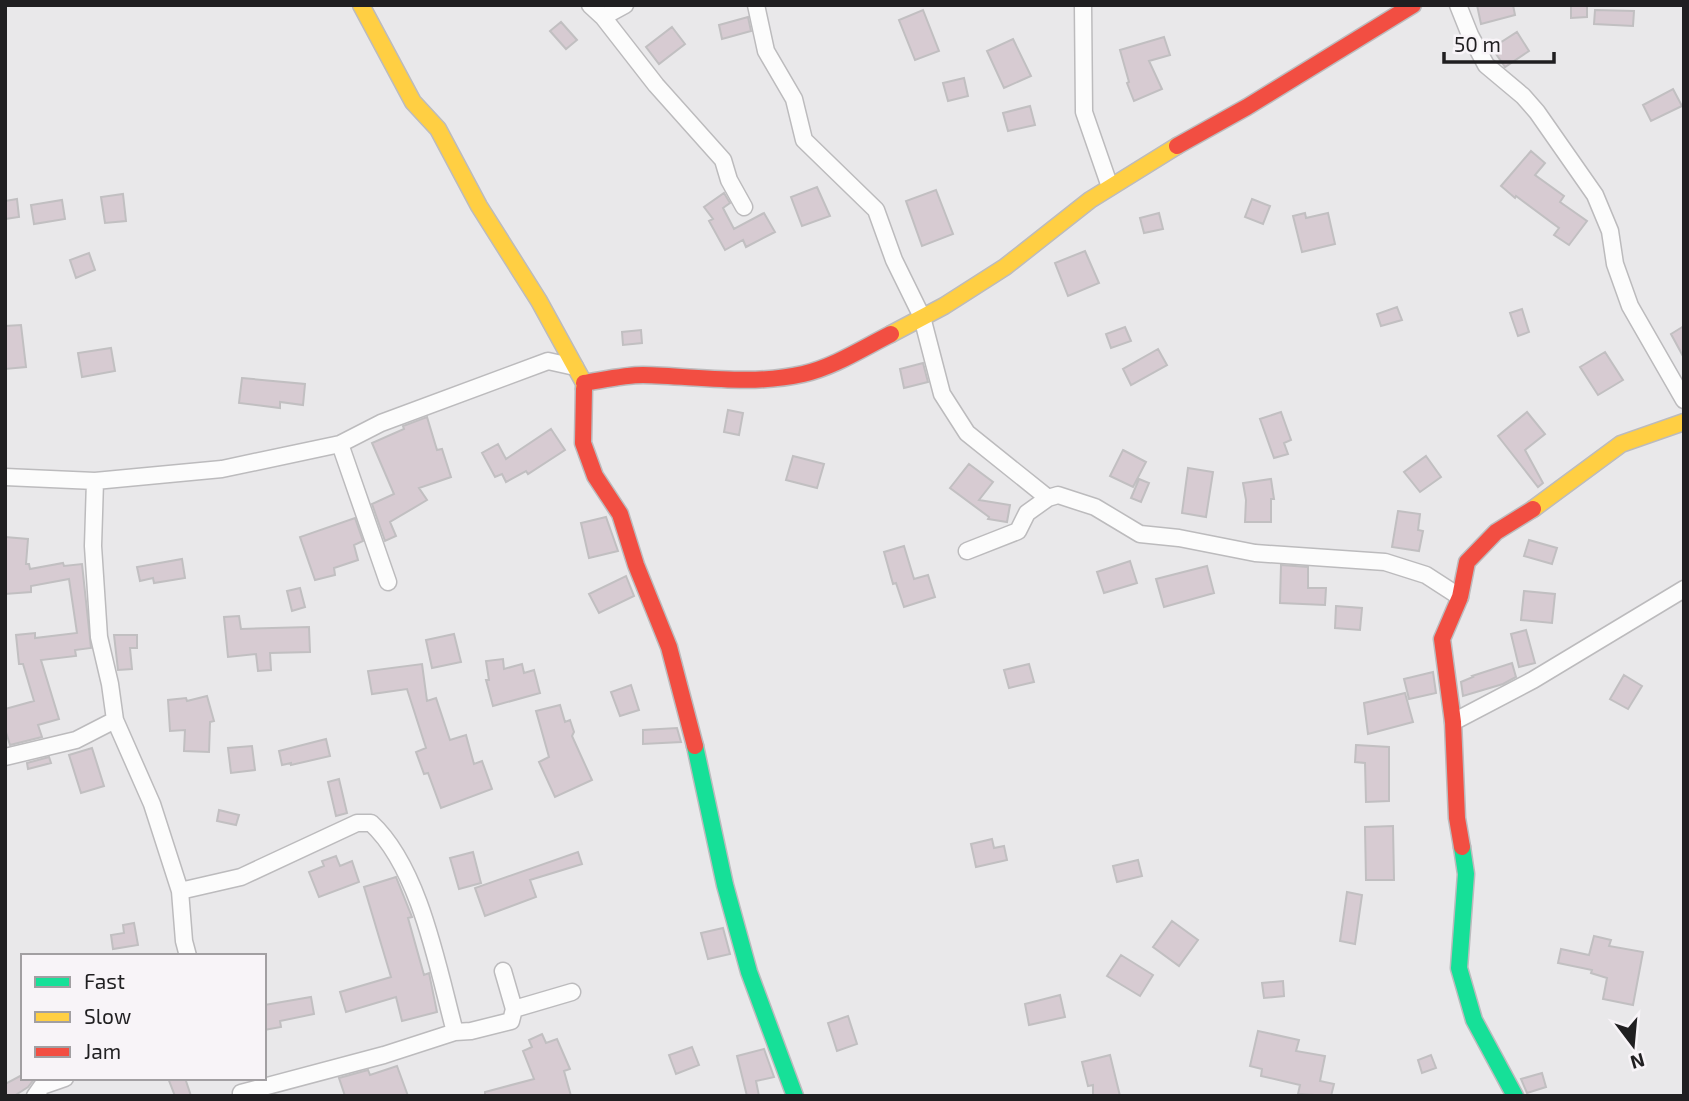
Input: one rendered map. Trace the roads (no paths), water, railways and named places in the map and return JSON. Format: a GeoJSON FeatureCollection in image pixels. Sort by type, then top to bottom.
{"type":"FeatureCollection","features":[{"type":"Feature","properties":{"kind":"street"},"geometry":{"type":"LineString","coordinates":[[361,5],[400,80],[413,102],[438,129],[479,206],[559,336],[584,383],[583,443],[595,476],[620,514],[636,565],[669,647],[699,760],[724,885],[749,972],[795,1096]]}},
{"type":"Feature","properties":{"kind":"street"},"geometry":{"type":"LineString","coordinates":[[590,5],[723,160],[729,180],[744,207]]}},
{"type":"Feature","properties":{"kind":"street"},"geometry":{"type":"LineString","coordinates":[[603,17],[625,5]]}},
{"type":"Feature","properties":{"kind":"street"},"geometry":{"type":"LineString","coordinates":[[756,5],[766,51],[794,99],[804,140],[876,210],[894,260],[922,317],[942,394],[967,433],[1048,498]]}},
{"type":"Feature","properties":{"kind":"street"},"geometry":{"type":"LineString","coordinates":[[1083,5],[1084,112],[1110,187]]}},
{"type":"Feature","properties":{"kind":"street"},"geometry":{"type":"LineString","coordinates":[[584,383],[640,375],[700,380],[804,374],[842,359],[944,306],[1006,267],[1110,187],[1413,5]]}},
{"type":"Feature","properties":{"kind":"street"},"geometry":{"type":"LineString","coordinates":[[1458,5],[1486,65],[1537,112],[1595,195],[1610,231],[1615,264],[1630,306],[1684,400]]}},
{"type":"Feature","properties":{"kind":"street"},"geometry":{"type":"LineString","coordinates":[[548,361],[559,336]]}},
{"type":"Feature","properties":{"kind":"street"},"geometry":{"type":"LineString","coordinates":[[5,477],[95,481],[222,469],[340,444],[381,423],[548,361],[575,367]]}},
{"type":"Feature","properties":{"kind":"street"},"geometry":{"type":"LineString","coordinates":[[1515,1096],[1474,1020],[1459,968],[1466,874],[1457,818],[1453,722],[1442,639],[1460,597],[1467,562],[1496,533],[1549,499],[1620,444],[1684,422]]}},
{"type":"Feature","properties":{"kind":"street"},"geometry":{"type":"LineString","coordinates":[[340,444],[388,582]]}},
{"type":"Feature","properties":{"kind":"street"},"geometry":{"type":"LineString","coordinates":[[95,481],[93,546],[99,637],[115,720],[152,804],[180,891],[187,954]]}},
{"type":"Feature","properties":{"kind":"street"},"geometry":{"type":"LineString","coordinates":[[967,551],[1018,531],[1027,513],[1048,498],[1058,495],[1095,508],[1140,534],[1179,538],[1255,553],[1385,562],[1426,575],[1460,597]]}},
{"type":"Feature","properties":{"kind":"street"},"geometry":{"type":"LineString","coordinates":[[1453,722],[1533,680],[1684,589]]}},
{"type":"Feature","properties":{"kind":"street"},"geometry":{"type":"LineString","coordinates":[[5,757],[76,740],[115,720]]}},
{"type":"Feature","properties":{"kind":"street"},"geometry":{"type":"LineString","coordinates":[[180,891],[241,877],[357,823],[371,823],[381,832],[408,877],[428,933],[455,1032]]}},
{"type":"Feature","properties":{"kind":"street"},"geometry":{"type":"LineString","coordinates":[[240,1089],[384,1055],[455,1032],[471,1031],[511,1021],[514,1009],[503,971]]}},
{"type":"Feature","properties":{"kind":"street"},"geometry":{"type":"LineString","coordinates":[[514,1009],[572,992]]}},
{"type":"Feature","properties":{"kind":"street"},"geometry":{"type":"LineString","coordinates":[[35,1096],[42,1086],[59,1080]]}}]}
